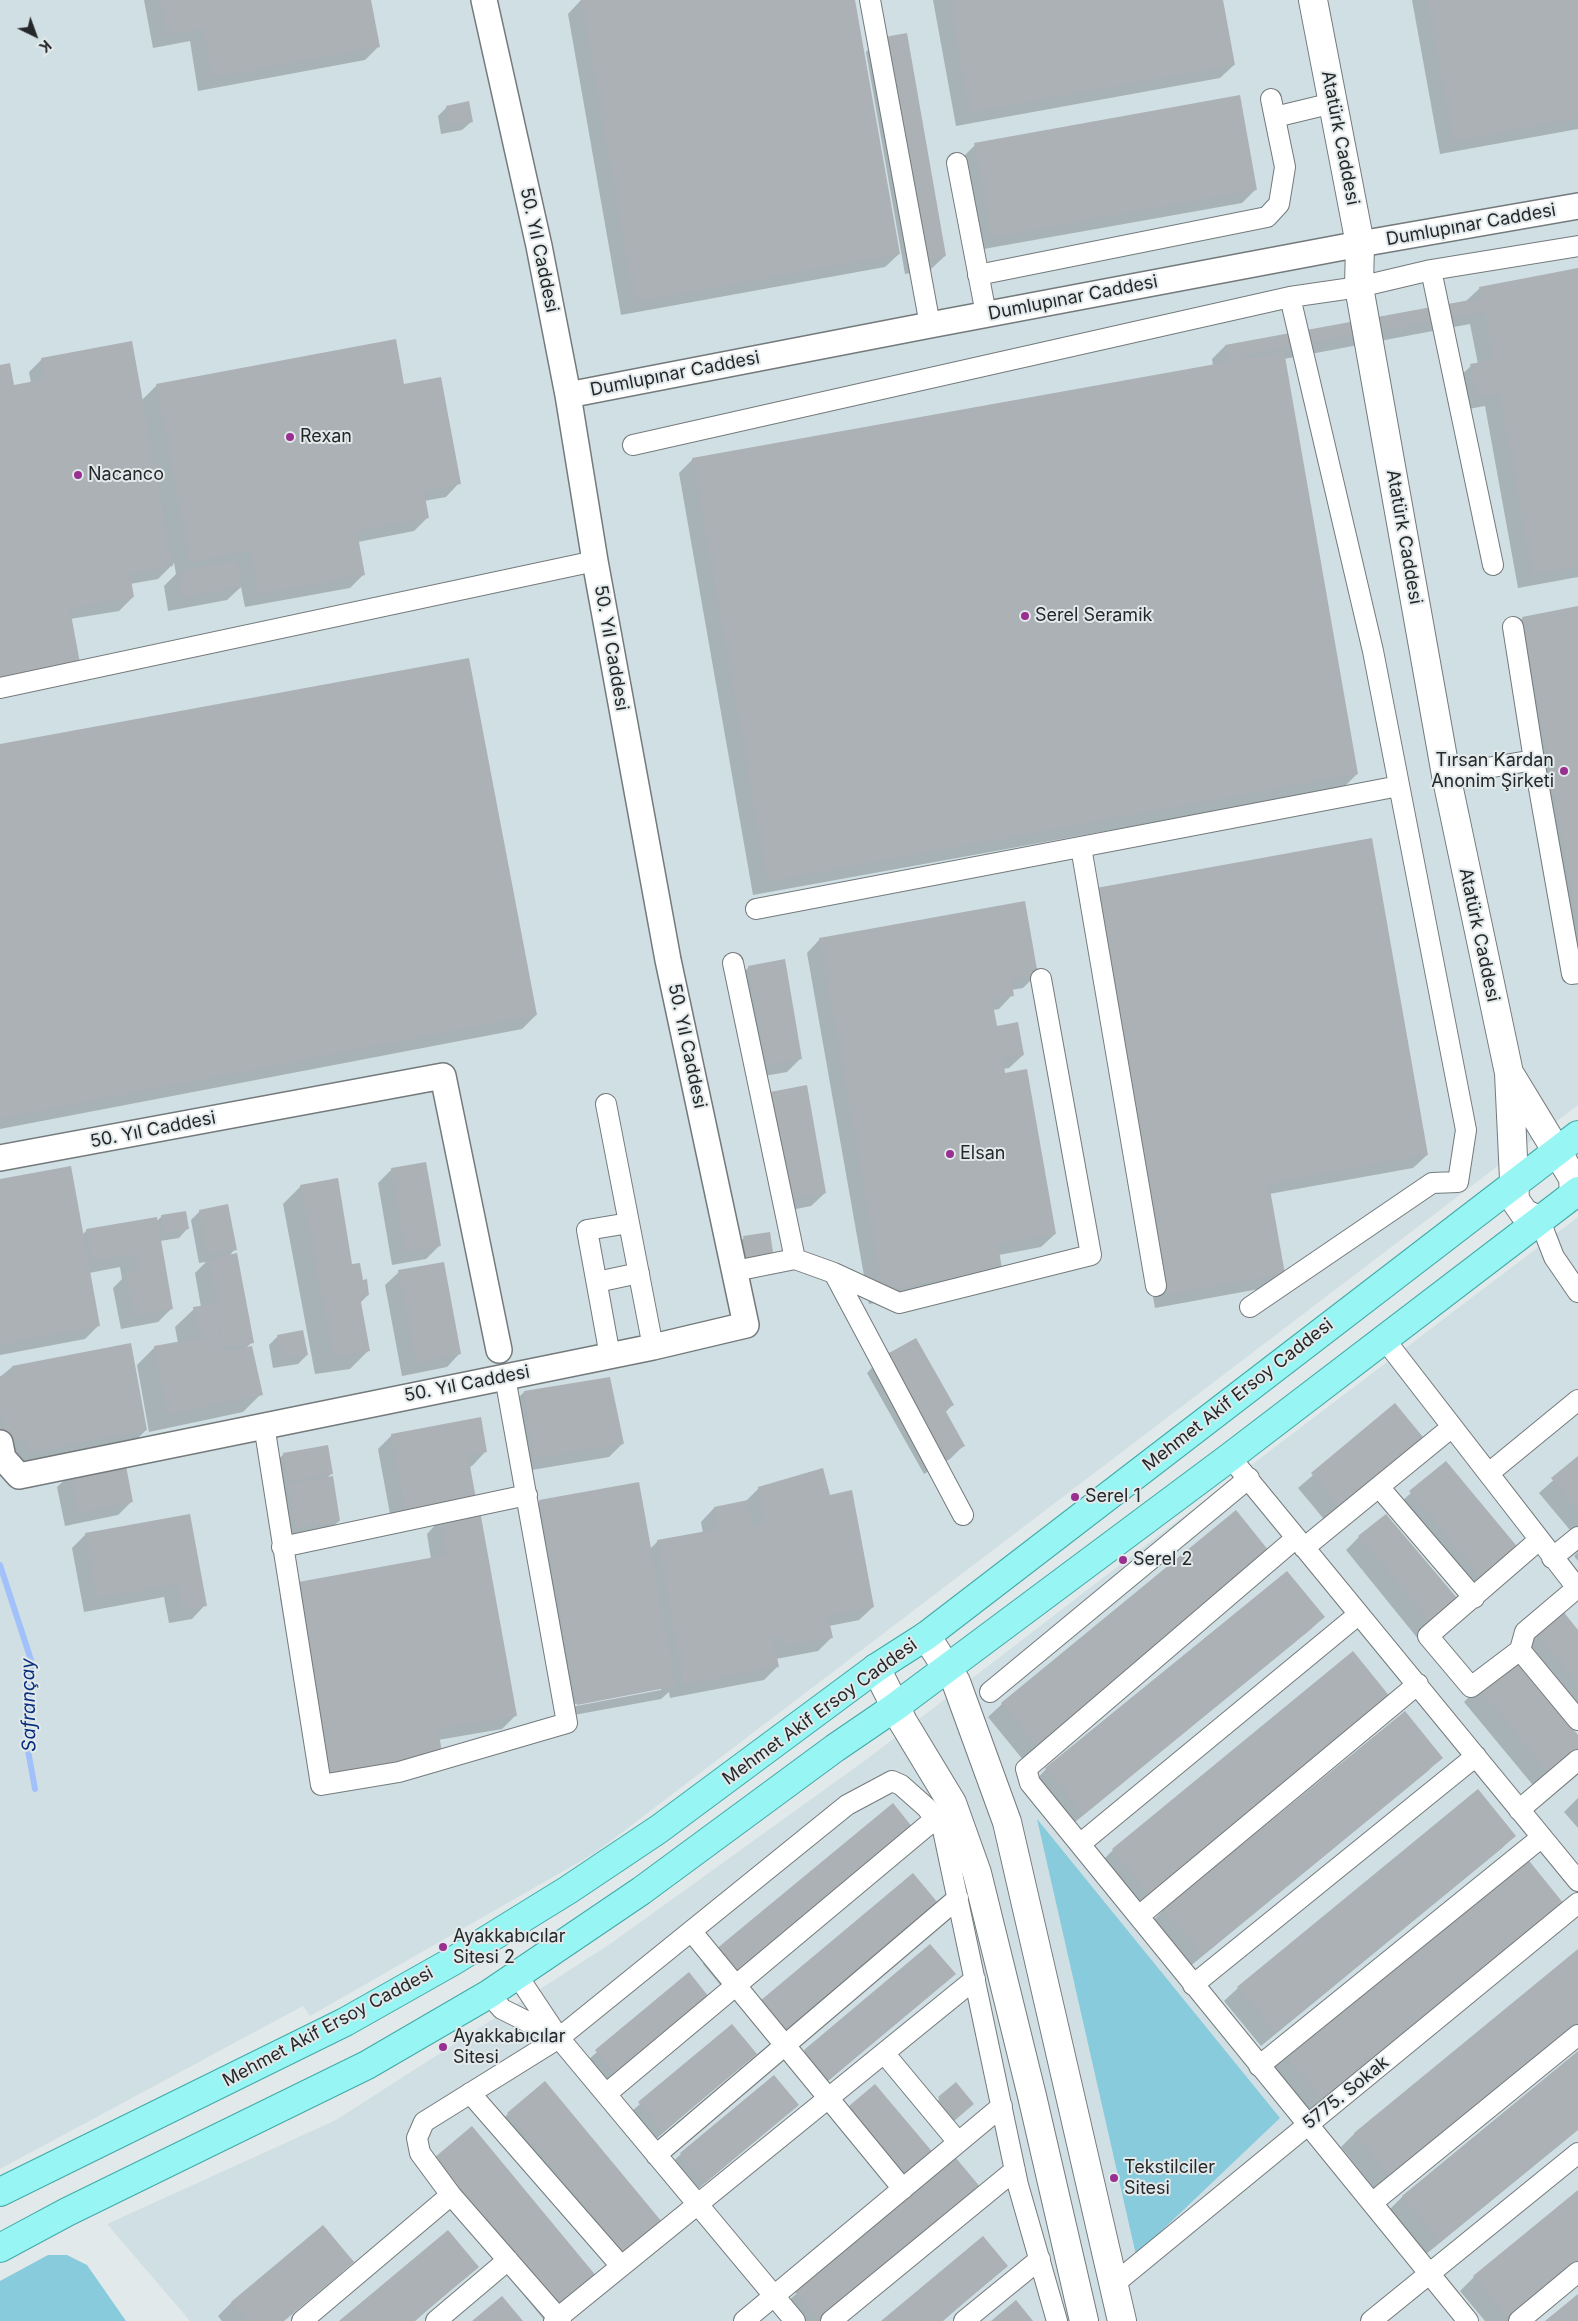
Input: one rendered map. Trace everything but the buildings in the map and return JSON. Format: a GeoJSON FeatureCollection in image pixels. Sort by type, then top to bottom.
{"type":"FeatureCollection","features":[{"type":"Feature","properties":{"kind":"main road","name":"Atatürk Caddesi"},"geometry":{"type":"LineString","coordinates":[[1313,0],[1360,244],[1359,287],[1446,775],[1508,1073]]}},
{"type":"Feature","properties":{"kind":"main road"},"geometry":{"type":"LineString","coordinates":[[0,2248],[67,2212],[367,2065],[517,1975],[640,1891],[948,1668],[1385,1340],[1576,1193],[1568,1143],[1508,1073]]}},
{"type":"Feature","properties":{"kind":"main road"},"geometry":{"type":"LineString","coordinates":[[1508,1073],[1513,1126],[1515,1200],[1518,1208],[1531,1218],[1540,1221]]}},
{"type":"Feature","properties":{"kind":"main road","name":"Mehmet Akif Ersoy Caddesi"},"geometry":{"type":"LineString","coordinates":[[0,2192],[345,2022],[453,1961],[568,1890],[658,1830],[876,1668],[926,1636],[1568,1143]]}},
{"type":"Feature","properties":{"kind":"main road"},"geometry":{"type":"LineString","coordinates":[[926,1636],[956,1682],[1008,1822],[1122,2321]]}},
{"type":"Feature","properties":{"kind":"main road"},"geometry":{"type":"LineString","coordinates":[[876,1668],[895,1707],[952,1803],[977,1873],[1032,2096],[1084,2321]]}},
{"type":"Feature","properties":{"kind":"street","name":"50. Yıl Caddesi"},"geometry":{"type":"LineString","coordinates":[[0,1443],[3,1458],[19,1476],[610,1356],[746,1324],[668,960],[595,561],[568,395],[539,246],[484,0]]}},
{"type":"Feature","properties":{"kind":"street"},"geometry":{"type":"LineString","coordinates":[[870,0],[930,324]]}},
{"type":"Feature","properties":{"kind":"street"},"geometry":{"type":"LineString","coordinates":[[978,275],[1267,217],[1279,204],[1285,166],[1273,108],[1333,103]]}},
{"type":"Feature","properties":{"kind":"street"},"geometry":{"type":"LineString","coordinates":[[957,163],[986,314]]}},
{"type":"Feature","properties":{"kind":"street","name":"Dumlupınar Caddesi"},"geometry":{"type":"LineString","coordinates":[[568,395],[930,324],[1360,244],[1578,206]]}},
{"type":"Feature","properties":{"kind":"street"},"geometry":{"type":"LineString","coordinates":[[633,445],[1290,297],[1359,287],[1431,270],[1578,246]]}},
{"type":"Feature","properties":{"kind":"street"},"geometry":{"type":"LineString","coordinates":[[1431,270],[1493,565]]}},
{"type":"Feature","properties":{"kind":"street"},"geometry":{"type":"LineString","coordinates":[[1250,1306],[1432,1183],[1458,1182],[1466,1130],[1373,651],[1290,297]]}},
{"type":"Feature","properties":{"kind":"street"},"geometry":{"type":"LineString","coordinates":[[0,688],[595,561]]}},
{"type":"Feature","properties":{"kind":"street"},"geometry":{"type":"LineString","coordinates":[[1513,627],[1534,760],[1572,974],[1578,973]]}},
{"type":"Feature","properties":{"kind":"street"},"geometry":{"type":"LineString","coordinates":[[1446,775],[1534,760]]}},
{"type":"Feature","properties":{"kind":"street"},"geometry":{"type":"LineString","coordinates":[[756,910],[1399,786]]}},
{"type":"Feature","properties":{"kind":"street"},"geometry":{"type":"LineString","coordinates":[[1082,847],[1156,1286]]}},
{"type":"Feature","properties":{"kind":"street"},"geometry":{"type":"LineString","coordinates":[[733,963],[795,1259]]}},
{"type":"Feature","properties":{"kind":"street"},"geometry":{"type":"LineString","coordinates":[[735,1271],[795,1259],[834,1273],[899,1303],[1091,1255],[1041,979]]}},
{"type":"Feature","properties":{"kind":"street","name":"50. Yıl Caddesi"},"geometry":{"type":"LineString","coordinates":[[0,1158],[443,1076],[499,1350]]}},
{"type":"Feature","properties":{"kind":"street"},"geometry":{"type":"LineString","coordinates":[[606,1104],[653,1347]]}},
{"type":"Feature","properties":{"kind":"street"},"geometry":{"type":"LineString","coordinates":[[1540,1221],[1554,1257],[1578,1292]]}},
{"type":"Feature","properties":{"kind":"street"},"geometry":{"type":"LineString","coordinates":[[610,1356],[587,1230],[629,1223]]}},
{"type":"Feature","properties":{"kind":"street"},"geometry":{"type":"LineString","coordinates":[[597,1282],[639,1273]]}},
{"type":"Feature","properties":{"kind":"street"},"geometry":{"type":"LineString","coordinates":[[834,1273],[963,1515]]}},
{"type":"Feature","properties":{"kind":"street"},"geometry":{"type":"LineString","coordinates":[[1385,1340],[1577,1588],[1524,1632],[1520,1650],[1471,1687],[1428,1636],[1539,1540]]}},
{"type":"Feature","properties":{"kind":"street"},"geometry":{"type":"LineString","coordinates":[[264,1425],[321,1785],[399,1772],[567,1723],[505,1377]]}},
{"type":"Feature","properties":{"kind":"street"},"geometry":{"type":"LineString","coordinates":[[1489,1473],[1578,1400]]}},
{"type":"Feature","properties":{"kind":"street"},"geometry":{"type":"LineString","coordinates":[[1452,1427],[1378,1487],[1300,1543],[1026,1769],[1030,1782],[1193,1985],[1468,2321]]}},
{"type":"Feature","properties":{"kind":"street"},"geometry":{"type":"LineString","coordinates":[[1230,1457],[1578,1881]]}},
{"type":"Feature","properties":{"kind":"street"},"geometry":{"type":"LineString","coordinates":[[990,1692],[1249,1478]]}},
{"type":"Feature","properties":{"kind":"street"},"geometry":{"type":"LineString","coordinates":[[1378,1487],[1474,1598]]}},
{"type":"Feature","properties":{"kind":"street"},"geometry":{"type":"LineString","coordinates":[[282,1547],[527,1495]]}},
{"type":"Feature","properties":{"kind":"street"},"geometry":{"type":"LineString","coordinates":[[1552,1558],[1578,1537]]}},
{"type":"Feature","properties":{"kind":"street"},"geometry":{"type":"LineString","coordinates":[[1080,1844],[1359,1614]]}},
{"type":"Feature","properties":{"kind":"street"},"geometry":{"type":"LineString","coordinates":[[1520,1650],[1578,1720]]}},
{"type":"Feature","properties":{"kind":"street"},"geometry":{"type":"LineString","coordinates":[[1139,1916],[1418,1684]]}},
{"type":"Feature","properties":{"kind":"street"},"geometry":{"type":"LineString","coordinates":[[1193,1985],[1476,1756]]}},
{"type":"Feature","properties":{"kind":"street"},"geometry":{"type":"LineString","coordinates":[[1519,1810],[1578,1760]]}},
{"type":"Feature","properties":{"kind":"street"},"geometry":{"type":"LineString","coordinates":[[975,1979],[696,2204],[558,2320],[451,2195],[420,2153],[417,2138],[424,2122],[559,2038],[847,1805],[892,1781],[902,1785],[927,1808],[943,1830],[958,1898],[1002,2106],[1015,2170],[1057,2321]]}},
{"type":"Feature","properties":{"kind":"street"},"geometry":{"type":"LineString","coordinates":[[606,2094],[935,1818]]}},
{"type":"Feature","properties":{"kind":"street"},"geometry":{"type":"LineString","coordinates":[[1259,2066],[1542,1837]]}},
{"type":"Feature","properties":{"kind":"street"},"geometry":{"type":"LineString","coordinates":[[656,2155],[958,1898]]}},
{"type":"Feature","properties":{"kind":"street","name":"5775. Sokak"},"geometry":{"type":"LineString","coordinates":[[1114,2284],[1578,1903]]}},
{"type":"Feature","properties":{"kind":"street"},"geometry":{"type":"LineString","coordinates":[[692,1932],[786,2044],[903,2189]]}},
{"type":"Feature","properties":{"kind":"street"},"geometry":{"type":"LineString","coordinates":[[517,1975],[559,2038],[795,2321]]}},
{"type":"Feature","properties":{"kind":"street"},"geometry":{"type":"LineString","coordinates":[[488,1994],[502,2009],[559,2038]]}},
{"type":"Feature","properties":{"kind":"street"},"geometry":{"type":"LineString","coordinates":[[1372,2203],[1578,2034]]}},
{"type":"Feature","properties":{"kind":"street"},"geometry":{"type":"LineString","coordinates":[[884,2053],[958,2142]]}},
{"type":"Feature","properties":{"kind":"street"},"geometry":{"type":"LineString","coordinates":[[470,2093],[621,2266]]}},
{"type":"Feature","properties":{"kind":"street"},"geometry":{"type":"LineString","coordinates":[[744,2321],[1002,2106]]}},
{"type":"Feature","properties":{"kind":"street"},"geometry":{"type":"LineString","coordinates":[[1371,2321],[1578,2153]]}},
{"type":"Feature","properties":{"kind":"street"},"geometry":{"type":"LineString","coordinates":[[831,2321],[1015,2170]]}},
{"type":"Feature","properties":{"kind":"street"},"geometry":{"type":"LineString","coordinates":[[302,2321],[451,2195]]}},
{"type":"Feature","properties":{"kind":"street"},"geometry":{"type":"LineString","coordinates":[[964,2321],[1040,2258]]}},
{"type":"Feature","properties":{"kind":"street"},"geometry":{"type":"LineString","coordinates":[[436,2321],[508,2260]]}},
{"type":"Feature","properties":{"kind":"street"},"geometry":{"type":"LineString","coordinates":[[1519,2321],[1578,2272]]}},
{"type":"Feature","properties":{"kind":"shaded area"},"geometry":{"type":"Polygon","coordinates":[[[0,0],[1578,0],[1578,1105],[595,1853],[310,2016],[303,2006],[0,2169],[0,0]]]}},
{"type":"Feature","properties":{"kind":"shaded area"},"geometry":{"type":"Polygon","coordinates":[[[1578,1217],[1578,2321],[190,2321],[107,2224],[336,2120],[610,1944],[867,1759],[1578,1217]]]}},
{"type":"Feature","properties":{"kind":"shaded area"},"geometry":{"type":"Polygon","coordinates":[[[1037,1819],[1280,2118],[1136,2255],[1037,1819]]]}},
{"type":"Feature","properties":{"kind":"shaded area"},"geometry":{"type":"Polygon","coordinates":[[[48,2255],[67,2255],[87,2265],[126,2321],[0,2321],[0,2281],[48,2255]]]}},
{"type":"Feature","properties":{"kind":"waterway","name":"Safrançay"},"geometry":{"type":"LineString","coordinates":[[0,1565],[31,1660],[27,1745],[35,1789]]}},
{"type":"Feature","properties":{"kind":"place","name":"Rexan"},"geometry":{"type":"Point","coordinates":[290,437]}},
{"type":"Feature","properties":{"kind":"place","name":"Nacanco"},"geometry":{"type":"Point","coordinates":[78,475]}},
{"type":"Feature","properties":{"kind":"place","name":"Serel Seramik"},"geometry":{"type":"Point","coordinates":[1025,616]}},
{"type":"Feature","properties":{"kind":"place","name":"Tırsan Kardan Anonim Şirketi"},"geometry":{"type":"Point","coordinates":[1564,771]}},
{"type":"Feature","properties":{"kind":"place","name":"Elsan"},"geometry":{"type":"Point","coordinates":[950,1154]}},
{"type":"Feature","properties":{"kind":"place","name":"Serel 1"},"geometry":{"type":"Point","coordinates":[1075,1497]}},
{"type":"Feature","properties":{"kind":"place","name":"Serel 2"},"geometry":{"type":"Point","coordinates":[1123,1560]}},
{"type":"Feature","properties":{"kind":"place","name":"Ayakkabıcılar Sitesi 2"},"geometry":{"type":"Point","coordinates":[443,1947]}},
{"type":"Feature","properties":{"kind":"place","name":"Ayakkabıcılar Sitesi"},"geometry":{"type":"Point","coordinates":[443,2047]}},
{"type":"Feature","properties":{"kind":"place","name":"Tekstilciler Sitesi"},"geometry":{"type":"Point","coordinates":[1114,2178]}}]}
